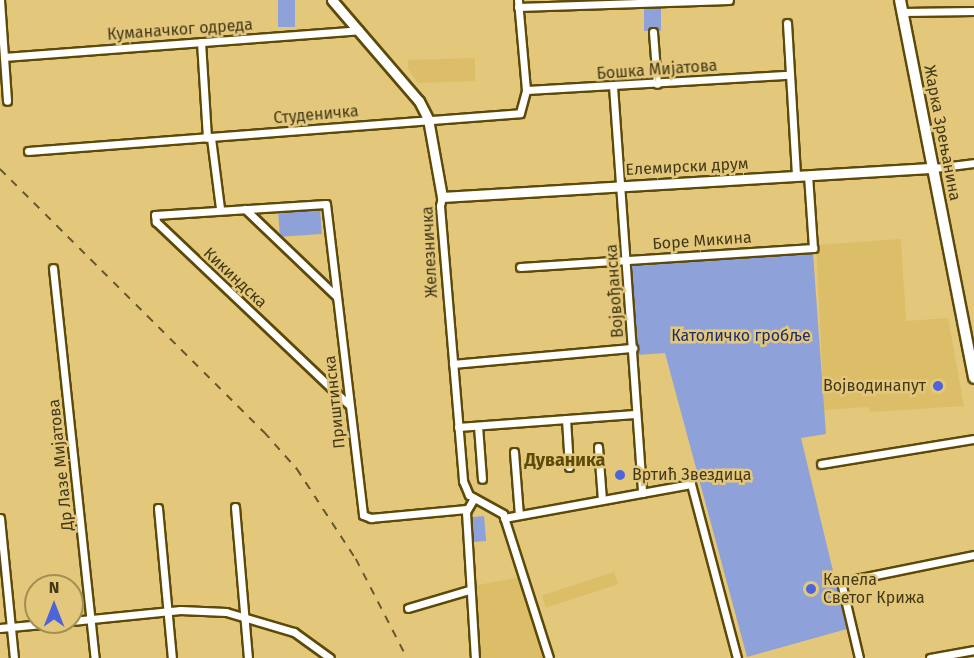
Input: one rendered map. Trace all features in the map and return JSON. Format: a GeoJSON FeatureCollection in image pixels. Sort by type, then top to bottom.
{"type":"FeatureCollection","features":[{"type":"Feature","properties":{"kind":"main road","name":"Жарка Зрењанина"},"geometry":{"type":"LineString","coordinates":[[900,0],[974,374]]}},
{"type":"Feature","properties":{"kind":"street"},"geometry":{"type":"LineString","coordinates":[[0,0],[7,100]]}},
{"type":"Feature","properties":{"kind":"street","name":"Железничка"},"geometry":{"type":"LineString","coordinates":[[332,0],[411,90],[428,119],[442,197],[440,206],[463,482],[474,498]]}},
{"type":"Feature","properties":{"kind":"street"},"geometry":{"type":"LineString","coordinates":[[526,90],[518,4],[729,0]]}},
{"type":"Feature","properties":{"kind":"street"},"geometry":{"type":"LineString","coordinates":[[903,12],[974,11]]}},
{"type":"Feature","properties":{"kind":"street"},"geometry":{"type":"LineString","coordinates":[[787,23],[796,176]]}},
{"type":"Feature","properties":{"kind":"street","name":"Куманачког одреда"},"geometry":{"type":"LineString","coordinates":[[4,57],[359,30]]}},
{"type":"Feature","properties":{"kind":"street"},"geometry":{"type":"LineString","coordinates":[[654,32],[657,84]]}},
{"type":"Feature","properties":{"kind":"street"},"geometry":{"type":"LineString","coordinates":[[201,42],[209,138],[220,208]]}},
{"type":"Feature","properties":{"kind":"street","name":"Бошка Мијатова"},"geometry":{"type":"LineString","coordinates":[[526,90],[790,75]]}},
{"type":"Feature","properties":{"kind":"street","name":"Војвођанска"},"geometry":{"type":"LineString","coordinates":[[613,86],[642,493]]}},
{"type":"Feature","properties":{"kind":"street","name":"Студеничка"},"geometry":{"type":"LineString","coordinates":[[28,152],[520,113],[526,90]]}},
{"type":"Feature","properties":{"kind":"street"},"geometry":{"type":"LineString","coordinates":[[934,168],[974,163]]}},
{"type":"Feature","properties":{"kind":"street","name":"Елемирски друм"},"geometry":{"type":"LineString","coordinates":[[442,197],[934,168]]}},
{"type":"Feature","properties":{"kind":"street","name":"Боре Микина"},"geometry":{"type":"LineString","coordinates":[[520,267],[813,248],[808,175]]}},
{"type":"Feature","properties":{"kind":"street","name":"Приштинска"},"geometry":{"type":"LineString","coordinates":[[220,208],[244,209],[326,204],[363,515],[371,518],[466,509]]}},
{"type":"Feature","properties":{"kind":"street","name":"Кикиндска"},"geometry":{"type":"LineString","coordinates":[[220,208],[156,214],[154,219],[348,404]]}},
{"type":"Feature","properties":{"kind":"street"},"geometry":{"type":"LineString","coordinates":[[244,209],[337,297]]}},
{"type":"Feature","properties":{"kind":"street","name":"Др Лазе Мијатова"},"geometry":{"type":"LineString","coordinates":[[53,268],[95,658]]}},
{"type":"Feature","properties":{"kind":"street"},"geometry":{"type":"LineString","coordinates":[[453,364],[633,348]]}},
{"type":"Feature","properties":{"kind":"street"},"geometry":{"type":"LineString","coordinates":[[458,427],[635,414]]}},
{"type":"Feature","properties":{"kind":"street"},"geometry":{"type":"LineString","coordinates":[[566,419],[569,467]]}},
{"type":"Feature","properties":{"kind":"street"},"geometry":{"type":"LineString","coordinates":[[478,426],[482,479]]}},
{"type":"Feature","properties":{"kind":"street"},"geometry":{"type":"LineString","coordinates":[[821,464],[974,439]]}},
{"type":"Feature","properties":{"kind":"street"},"geometry":{"type":"LineString","coordinates":[[598,447],[602,500]]}},
{"type":"Feature","properties":{"kind":"street"},"geometry":{"type":"LineString","coordinates":[[514,452],[519,515]]}},
{"type":"Feature","properties":{"kind":"street"},"geometry":{"type":"LineString","coordinates":[[504,518],[691,484],[738,658]]}},
{"type":"Feature","properties":{"kind":"street"},"geometry":{"type":"LineString","coordinates":[[475,658],[469,590],[466,509],[474,498],[504,518],[549,658]]}},
{"type":"Feature","properties":{"kind":"street"},"geometry":{"type":"LineString","coordinates":[[235,507],[248,658]]}},
{"type":"Feature","properties":{"kind":"street"},"geometry":{"type":"LineString","coordinates":[[158,508],[172,658]]}},
{"type":"Feature","properties":{"kind":"street"},"geometry":{"type":"LineString","coordinates":[[0,518],[14,658]]}},
{"type":"Feature","properties":{"kind":"street"},"geometry":{"type":"LineString","coordinates":[[859,658],[841,582],[974,555]]}},
{"type":"Feature","properties":{"kind":"street"},"geometry":{"type":"LineString","coordinates":[[408,608],[469,590]]}},
{"type":"Feature","properties":{"kind":"street"},"geometry":{"type":"LineString","coordinates":[[84,620],[168,611],[202,610],[244,616],[294,632],[330,658]]}},
{"type":"Feature","properties":{"kind":"street"},"geometry":{"type":"LineString","coordinates":[[0,628],[24,626]]}},
{"type":"Feature","properties":{"kind":"street"},"geometry":{"type":"LineString","coordinates":[[930,658],[974,650]]}},
{"type":"Feature","properties":{"kind":"shaded area"},"geometry":{"type":"Polygon","coordinates":[[[475,58],[475,81],[418,83],[408,69],[408,60],[475,58]]]}},
{"type":"Feature","properties":{"kind":"shaded area"},"geometry":{"type":"Polygon","coordinates":[[[901,239],[906,321],[948,318],[964,406],[870,412],[869,407],[824,410],[816,245],[901,239]]]}},
{"type":"Feature","properties":{"kind":"shaded area"},"geometry":{"type":"Polygon","coordinates":[[[614,572],[618,584],[546,608],[542,595],[614,572]]]}},
{"type":"Feature","properties":{"kind":"shaded area"},"geometry":{"type":"Polygon","coordinates":[[[522,577],[546,658],[479,658],[472,586],[522,577]]]}},
{"type":"Feature","properties":{"kind":"green space"},"geometry":{"type":"Polygon","coordinates":[[[278,0],[295,0],[295,27],[278,27],[278,0]]]}},
{"type":"Feature","properties":{"kind":"green space"},"geometry":{"type":"Polygon","coordinates":[[[644,3],[661,3],[661,31],[644,31],[644,3]]]}},
{"type":"Feature","properties":{"kind":"green space"},"geometry":{"type":"Polygon","coordinates":[[[320,208],[322,234],[280,237],[278,211],[320,208]]]}},
{"type":"Feature","properties":{"kind":"green space","name":"Католичко гробље"},"geometry":{"type":"Polygon","coordinates":[[[813,253],[826,434],[801,438],[847,629],[747,657],[665,353],[637,355],[630,264],[813,253]]]}},
{"type":"Feature","properties":{"kind":"green space"},"geometry":{"type":"Polygon","coordinates":[[[484,516],[486,541],[470,542],[468,517],[484,516]]]}},
{"type":"Feature","properties":{"kind":"railway"},"geometry":{"type":"LineString","coordinates":[[0,169],[264,432],[297,469],[356,559],[407,658]]}},
{"type":"Feature","properties":{"kind":"place","name":"Војводинапут"},"geometry":{"type":"Point","coordinates":[938,386]}},
{"type":"Feature","properties":{"kind":"place","name":"Вртић Звездица"},"geometry":{"type":"Point","coordinates":[620,475]}},
{"type":"Feature","properties":{"kind":"place","name":"Капела Светог Крижа"},"geometry":{"type":"Point","coordinates":[811,589]}},
{"type":"Feature","properties":{"kind":"district","name":"Дуваника"},"geometry":{"type":"Point","coordinates":[565,460]}}]}
